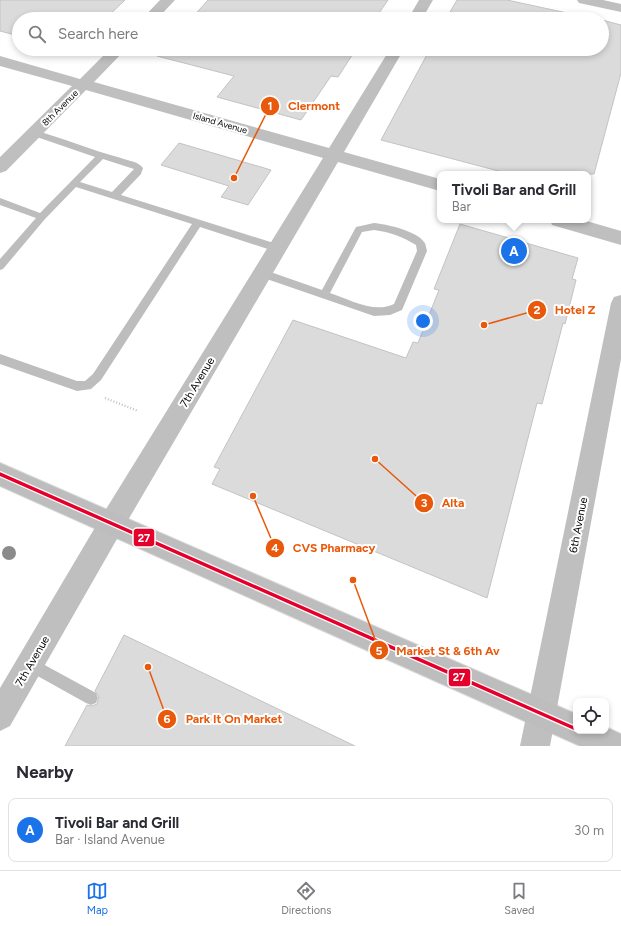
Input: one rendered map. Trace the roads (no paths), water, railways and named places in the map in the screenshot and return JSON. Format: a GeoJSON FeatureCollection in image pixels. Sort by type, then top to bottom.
{"type":"FeatureCollection","features":[{"type":"Feature","properties":{"kind":"main road"},"geometry":{"type":"LineString","coordinates":[[0,474],[573,728]]}},
{"type":"Feature","properties":{"kind":"main road"},"geometry":{"type":"LineString","coordinates":[[588,734],[614,746]]}},
{"type":"Feature","properties":{"kind":"street"},"geometry":{"type":"LineString","coordinates":[[156,12],[168,0]]}},
{"type":"Feature","properties":{"kind":"street"},"geometry":{"type":"LineString","coordinates":[[419,12],[426,0]]}},
{"type":"Feature","properties":{"kind":"street"},"geometry":{"type":"LineString","coordinates":[[584,0],[621,8]]}},
{"type":"Feature","properties":{"kind":"street","name":"8th Avenue"},"geometry":{"type":"LineString","coordinates":[[0,168],[112,56]]}},
{"type":"Feature","properties":{"kind":"street","name":"7th Avenue"},"geometry":{"type":"LineString","coordinates":[[0,716],[112,523],[393,56]]}},
{"type":"Feature","properties":{"kind":"street","name":"Island Avenue"},"geometry":{"type":"LineString","coordinates":[[0,61],[437,184]]}},
{"type":"Feature","properties":{"kind":"street"},"geometry":{"type":"LineString","coordinates":[[569,223],[621,238]]}},
{"type":"Feature","properties":{"kind":"street","name":"6th Avenue"},"geometry":{"type":"LineString","coordinates":[[535,746],[621,303]]}},
{"type":"Feature","properties":{"kind":"lane"},"geometry":{"type":"LineString","coordinates":[[34,133],[100,156],[134,165],[139,168],[138,172],[114,196]]}},
{"type":"Feature","properties":{"kind":"lane"},"geometry":{"type":"LineString","coordinates":[[0,266],[42,217],[100,156]]}},
{"type":"Feature","properties":{"kind":"lane"},"geometry":{"type":"LineString","coordinates":[[74,183],[277,248]]}},
{"type":"Feature","properties":{"kind":"lane"},"geometry":{"type":"LineString","coordinates":[[0,201],[42,217]]}},
{"type":"Feature","properties":{"kind":"lane"},"geometry":{"type":"LineString","coordinates":[[0,359],[77,386],[87,386],[97,377],[198,223]]}},
{"type":"Feature","properties":{"kind":"lane"},"geometry":{"type":"LineString","coordinates":[[262,274],[374,312],[390,312],[398,307],[422,251],[420,243],[412,237],[380,226],[368,226],[359,229],[324,295]]}},
{"type":"Feature","properties":{"kind":"lane"},"geometry":{"type":"LineString","coordinates":[[30,664],[91,698]]}},
{"type":"Feature","properties":{"kind":"place","name":"Clermont"},"geometry":{"type":"Point","coordinates":[234,178]}},
{"type":"Feature","properties":{"kind":"place","name":"Tivoli Bar and Grill"},"geometry":{"type":"Point","coordinates":[514,251]}},
{"type":"Feature","properties":{"kind":"place","name":"Hotel Z"},"geometry":{"type":"Point","coordinates":[484,325]}},
{"type":"Feature","properties":{"kind":"place","name":"Alta"},"geometry":{"type":"Point","coordinates":[375,459]}},
{"type":"Feature","properties":{"kind":"place","name":"CVS Pharmacy"},"geometry":{"type":"Point","coordinates":[253,496]}},
{"type":"Feature","properties":{"kind":"place","name":"Market St & 6th Av"},"geometry":{"type":"Point","coordinates":[353,580]}},
{"type":"Feature","properties":{"kind":"place","name":"Park It On Market"},"geometry":{"type":"Point","coordinates":[148,667]}}]}
